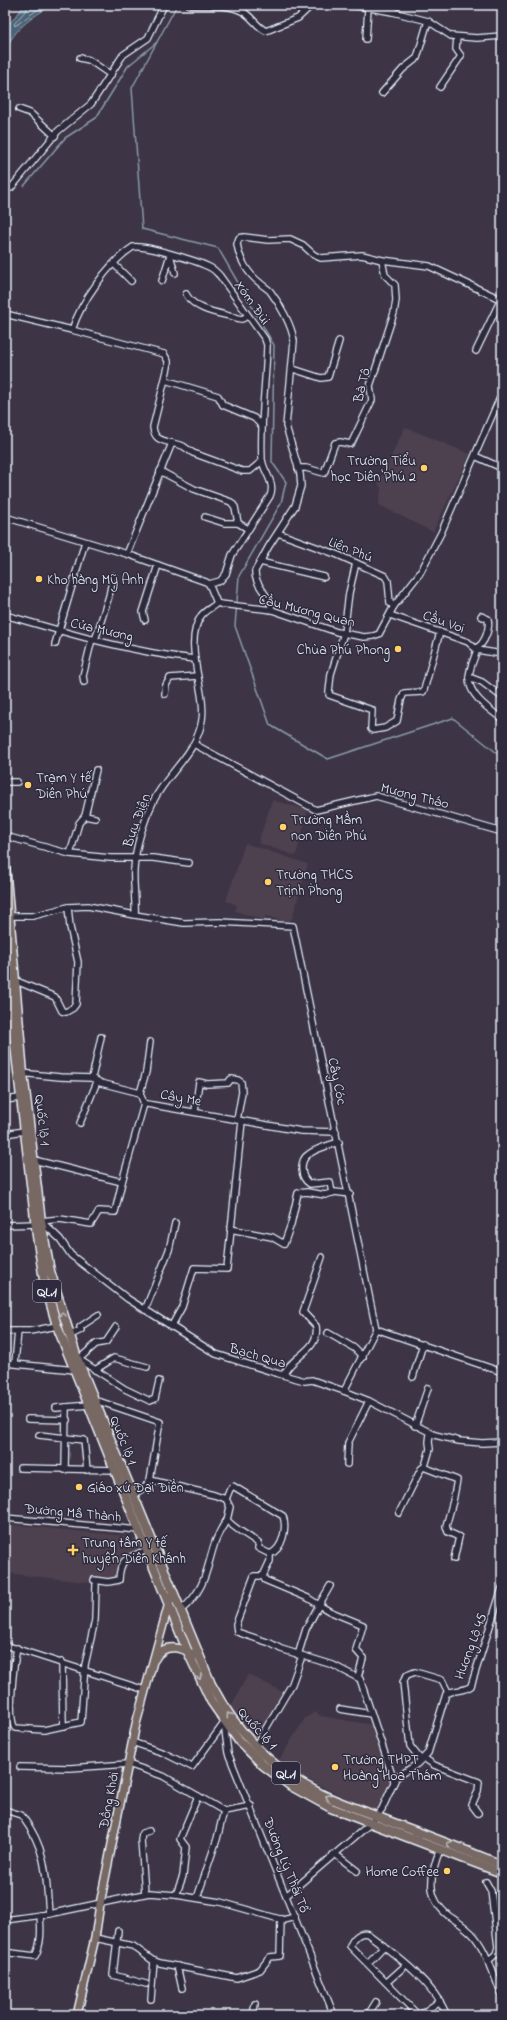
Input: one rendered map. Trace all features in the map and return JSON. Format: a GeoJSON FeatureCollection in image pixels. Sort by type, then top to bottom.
{"type":"FeatureCollection","features":[{"type":"Feature","properties":{"kind":"highway","name":"Quốc lộ 1"},"geometry":{"type":"LineString","coordinates":[[5,865],[20,1073],[20,1098],[38,1223],[69,1336],[115,1470],[187,1650],[203,1686],[224,1723],[250,1753],[281,1780],[318,1802],[440,1849],[486,1862]]}},
{"type":"Feature","properties":{"kind":"highway","name":"Quốc lộ 1"},"geometry":{"type":"LineString","coordinates":[[5,959],[20,1073],[34,1160],[38,1223],[44,1280],[57,1326],[75,1370],[92,1403],[133,1495],[199,1657],[226,1711],[255,1747],[281,1770],[309,1788],[334,1800],[377,1816],[486,1862]]}},
{"type":"Feature","properties":{"kind":"highway","name":"QL.1"},"geometry":{"type":"LineString","coordinates":[[486,1862],[502,1865]]}},
{"type":"Feature","properties":{"kind":"highway","name":"QL.1"},"geometry":{"type":"LineString","coordinates":[[486,1862],[502,1873]]}},
{"type":"Feature","properties":{"kind":"main road","name":"Đồng Khởi"},"geometry":{"type":"LineString","coordinates":[[77,2015],[95,1938],[100,1904],[132,1742],[172,1592]]}},
{"type":"Feature","properties":{"kind":"main road"},"geometry":{"type":"LineString","coordinates":[[153,1662],[164,1650],[177,1647],[187,1650],[199,1657]]}},
{"type":"Feature","properties":{"kind":"street"},"geometry":{"type":"LineString","coordinates":[[5,188],[11,188],[61,128],[86,110],[123,55],[148,38],[164,5]]}},
{"type":"Feature","properties":{"kind":"street"},"geometry":{"type":"LineString","coordinates":[[190,5],[227,7],[240,10],[251,18],[260,29],[266,31],[298,18],[312,5]]}},
{"type":"Feature","properties":{"kind":"street"},"geometry":{"type":"LineString","coordinates":[[352,5],[393,12],[428,21],[446,33],[457,37],[502,36]]}},
{"type":"Feature","properties":{"kind":"street"},"geometry":{"type":"LineString","coordinates":[[393,12],[395,5]]}},
{"type":"Feature","properties":{"kind":"street"},"geometry":{"type":"LineString","coordinates":[[366,39],[367,7]]}},
{"type":"Feature","properties":{"kind":"street"},"geometry":{"type":"LineString","coordinates":[[382,93],[404,69],[417,58],[428,21]]}},
{"type":"Feature","properties":{"kind":"street"},"geometry":{"type":"LineString","coordinates":[[440,87],[461,56],[456,49],[457,37]]}},
{"type":"Feature","properties":{"kind":"street"},"geometry":{"type":"LineString","coordinates":[[80,58],[89,60],[111,74]]}},
{"type":"Feature","properties":{"kind":"street"},"geometry":{"type":"LineString","coordinates":[[19,109],[30,113],[55,136]]}},
{"type":"Feature","properties":{"kind":"street"},"geometry":{"type":"LineString","coordinates":[[272,610],[267,596],[258,584],[254,575],[260,562],[295,506],[301,486],[298,468],[286,426],[293,369],[294,341],[291,328],[269,290],[260,284],[246,268],[238,250],[237,244],[239,238],[244,237],[268,240],[287,238],[304,245],[317,257],[335,258],[362,255],[382,260],[432,267],[502,299],[476,351]]}},
{"type":"Feature","properties":{"kind":"street","name":"Xóm Đùi"},"geometry":{"type":"LineString","coordinates":[[72,330],[81,308],[90,294],[114,264],[133,247],[138,246],[189,260],[215,271],[265,339],[267,345],[262,426],[262,461],[271,483],[272,492],[232,555],[226,574],[220,581],[210,584]]}},
{"type":"Feature","properties":{"kind":"street"},"geometry":{"type":"LineString","coordinates":[[170,255],[175,273]]}},
{"type":"Feature","properties":{"kind":"street"},"geometry":{"type":"LineString","coordinates":[[162,281],[170,255]]}},
{"type":"Feature","properties":{"kind":"street","name":"Bà Tô"},"geometry":{"type":"LineString","coordinates":[[298,468],[306,468],[324,473],[335,443],[340,442],[350,444],[352,442],[372,400],[370,386],[394,313],[396,300],[395,285],[385,275],[382,260]]}},
{"type":"Feature","properties":{"kind":"street"},"geometry":{"type":"LineString","coordinates":[[114,264],[131,281]]}},
{"type":"Feature","properties":{"kind":"street"},"geometry":{"type":"LineString","coordinates":[[186,294],[193,304],[201,307],[242,319],[248,316]]}},
{"type":"Feature","properties":{"kind":"street"},"geometry":{"type":"LineString","coordinates":[[5,314],[164,354],[168,361],[153,427],[154,434],[157,438],[183,446],[193,453],[242,471],[250,471],[262,461]]}},
{"type":"Feature","properties":{"kind":"street"},"geometry":{"type":"LineString","coordinates":[[293,369],[321,378],[328,377],[339,341]]}},
{"type":"Feature","properties":{"kind":"street"},"geometry":{"type":"LineString","coordinates":[[164,380],[218,396],[223,405],[254,418],[262,426]]}},
{"type":"Feature","properties":{"kind":"street","name":"Cầu Mương Quan"},"geometry":{"type":"LineString","coordinates":[[217,603],[231,606],[272,610],[320,628],[364,637],[380,634],[394,606],[425,564],[441,533],[500,403],[502,393]]}},
{"type":"Feature","properties":{"kind":"street"},"geometry":{"type":"LineString","coordinates":[[127,554],[172,443]]}},
{"type":"Feature","properties":{"kind":"street"},"geometry":{"type":"LineString","coordinates":[[475,456],[502,468]]}},
{"type":"Feature","properties":{"kind":"street"},"geometry":{"type":"LineString","coordinates":[[160,471],[194,489],[232,502],[235,507],[238,524]]}},
{"type":"Feature","properties":{"kind":"street"},"geometry":{"type":"LineString","coordinates":[[5,517],[127,554],[210,584],[217,603]]}},
{"type":"Feature","properties":{"kind":"street"},"geometry":{"type":"LineString","coordinates":[[205,517],[224,523],[238,524],[248,528]]}},
{"type":"Feature","properties":{"kind":"street","name":"Liên Phú"},"geometry":{"type":"LineString","coordinates":[[278,533],[356,563],[385,576],[388,581],[390,604],[394,606]]}},
{"type":"Feature","properties":{"kind":"street"},"geometry":{"type":"LineString","coordinates":[[55,644],[85,542]]}},
{"type":"Feature","properties":{"kind":"street"},"geometry":{"type":"LineString","coordinates":[[260,562],[324,577]]}},
{"type":"Feature","properties":{"kind":"street"},"geometry":{"type":"LineString","coordinates":[[356,563],[349,593],[344,632],[331,674],[329,695],[370,709],[370,726],[373,730],[385,728],[397,721],[401,700],[404,693],[423,692],[440,632]]}},
{"type":"Feature","properties":{"kind":"street"},"geometry":{"type":"LineString","coordinates":[[145,620],[143,612],[158,565]]}},
{"type":"Feature","properties":{"kind":"street"},"geometry":{"type":"LineString","coordinates":[[84,682],[83,676],[109,596],[113,576]]}},
{"type":"Feature","properties":{"kind":"street","name":"Bưu Điện"},"geometry":{"type":"LineString","coordinates":[[135,915],[135,857],[154,800],[194,744],[200,728],[203,713],[194,659],[195,632],[198,621],[204,612],[217,603]]}},
{"type":"Feature","properties":{"kind":"street","name":"Cửa Mương"},"geometry":{"type":"LineString","coordinates":[[5,615],[59,631],[170,656],[194,659]]}},
{"type":"Feature","properties":{"kind":"street","name":"Cầu Voi"},"geometry":{"type":"LineString","coordinates":[[390,615],[468,642],[476,649],[469,678]]}},
{"type":"Feature","properties":{"kind":"street"},"geometry":{"type":"LineString","coordinates":[[476,649],[481,644],[489,626],[488,619],[481,616]]}},
{"type":"Feature","properties":{"kind":"street"},"geometry":{"type":"LineString","coordinates":[[476,649],[502,654]]}},
{"type":"Feature","properties":{"kind":"street"},"geometry":{"type":"LineString","coordinates":[[165,694],[166,686],[170,678],[197,676]]}},
{"type":"Feature","properties":{"kind":"street"},"geometry":{"type":"LineString","coordinates":[[502,697],[479,680],[469,678],[470,684],[478,699],[502,719]]}},
{"type":"Feature","properties":{"kind":"street","name":"Mương Tháo"},"geometry":{"type":"LineString","coordinates":[[194,744],[316,810],[376,796],[502,832]]}},
{"type":"Feature","properties":{"kind":"street"},"geometry":{"type":"LineString","coordinates":[[70,854],[79,823],[85,816],[96,770]]}},
{"type":"Feature","properties":{"kind":"street"},"geometry":{"type":"LineString","coordinates":[[5,782],[16,782]]}},
{"type":"Feature","properties":{"kind":"street"},"geometry":{"type":"LineString","coordinates":[[85,816],[95,818]]}},
{"type":"Feature","properties":{"kind":"street"},"geometry":{"type":"LineString","coordinates":[[5,836],[70,854],[110,858],[135,857],[189,863]]}},
{"type":"Feature","properties":{"kind":"street"},"geometry":{"type":"LineString","coordinates":[[8,916],[33,916],[68,907],[88,906],[135,915]]}},
{"type":"Feature","properties":{"kind":"street"},"geometry":{"type":"LineString","coordinates":[[14,980],[55,997],[63,1011],[66,1012],[73,1008],[77,998],[78,962],[70,927],[68,907]]}},
{"type":"Feature","properties":{"kind":"street","name":"Cây Cóc"},"geometry":{"type":"LineString","coordinates":[[135,915],[184,923],[234,923],[293,926],[350,1194],[376,1329]]}},
{"type":"Feature","properties":{"kind":"street"},"geometry":{"type":"LineString","coordinates":[[80,1122],[95,1080],[101,1037]]}},
{"type":"Feature","properties":{"kind":"street"},"geometry":{"type":"LineString","coordinates":[[144,1104],[140,1093],[146,1072],[150,1042]]}},
{"type":"Feature","properties":{"kind":"street"},"geometry":{"type":"LineString","coordinates":[[20,1073],[60,1078],[95,1080],[140,1093]]}},
{"type":"Feature","properties":{"kind":"street"},"geometry":{"type":"LineString","coordinates":[[171,1327],[182,1307],[194,1268],[228,1269],[242,1092],[241,1082],[231,1079],[228,1084],[224,1085],[199,1082],[195,1111]]}},
{"type":"Feature","properties":{"kind":"street"},"geometry":{"type":"LineString","coordinates":[[5,1100],[20,1098]]}},
{"type":"Feature","properties":{"kind":"street","name":"Cây Me"},"geometry":{"type":"LineString","coordinates":[[38,1223],[60,1219],[92,1224],[99,1211],[111,1214],[115,1212],[144,1104],[166,1106],[302,1131],[336,1132]]}},
{"type":"Feature","properties":{"kind":"street"},"geometry":{"type":"LineString","coordinates":[[5,1134],[24,1131]]}},
{"type":"Feature","properties":{"kind":"street"},"geometry":{"type":"LineString","coordinates":[[332,1193],[330,1182],[310,1184],[302,1177],[302,1171],[305,1160],[310,1153],[339,1142]]}},
{"type":"Feature","properties":{"kind":"street"},"geometry":{"type":"LineString","coordinates":[[34,1160],[122,1182]]}},
{"type":"Feature","properties":{"kind":"street"},"geometry":{"type":"LineString","coordinates":[[230,1229],[272,1237],[284,1244],[291,1224],[297,1194],[303,1192],[325,1195],[332,1193],[350,1194]]}},
{"type":"Feature","properties":{"kind":"street"},"geometry":{"type":"LineString","coordinates":[[5,1225],[38,1223]]}},
{"type":"Feature","properties":{"kind":"street","name":"Bạch Qua"},"geometry":{"type":"LineString","coordinates":[[38,1223],[57,1236],[75,1258],[145,1310],[222,1357],[305,1381],[312,1380],[344,1391],[369,1401],[430,1434],[459,1441],[482,1443],[502,1442]]}},
{"type":"Feature","properties":{"kind":"street"},"geometry":{"type":"LineString","coordinates":[[145,1310],[170,1246],[175,1223]]}},
{"type":"Feature","properties":{"kind":"street"},"geometry":{"type":"LineString","coordinates":[[284,1374],[291,1363],[307,1352],[314,1340],[316,1326],[303,1312],[322,1256]]}},
{"type":"Feature","properties":{"kind":"street"},"geometry":{"type":"LineString","coordinates":[[69,1336],[79,1332],[81,1330],[80,1326],[98,1315]]}},
{"type":"Feature","properties":{"kind":"street"},"geometry":{"type":"LineString","coordinates":[[5,1330],[30,1331],[57,1326]]}},
{"type":"Feature","properties":{"kind":"street"},"geometry":{"type":"LineString","coordinates":[[116,1327],[106,1342],[96,1344],[78,1359],[125,1389],[150,1401],[155,1400],[159,1381]]}},
{"type":"Feature","properties":{"kind":"street"},"geometry":{"type":"LineString","coordinates":[[344,1391],[363,1357],[376,1329],[502,1372]]}},
{"type":"Feature","properties":{"kind":"street"},"geometry":{"type":"LineString","coordinates":[[15,1363],[18,1331]]}},
{"type":"Feature","properties":{"kind":"street"},"geometry":{"type":"LineString","coordinates":[[328,1333],[358,1351],[363,1357]]}},
{"type":"Feature","properties":{"kind":"street"},"geometry":{"type":"LineString","coordinates":[[413,1377],[423,1344]]}},
{"type":"Feature","properties":{"kind":"street"},"geometry":{"type":"LineString","coordinates":[[95,1370],[114,1358],[147,1367]]}},
{"type":"Feature","properties":{"kind":"street"},"geometry":{"type":"LineString","coordinates":[[5,1363],[75,1370]]}},
{"type":"Feature","properties":{"kind":"street"},"geometry":{"type":"LineString","coordinates":[[415,1426],[428,1388]]}},
{"type":"Feature","properties":{"kind":"street"},"geometry":{"type":"LineString","coordinates":[[347,1464],[348,1443],[369,1401]]}},
{"type":"Feature","properties":{"kind":"street"},"geometry":{"type":"LineString","coordinates":[[56,1408],[101,1402],[160,1422],[150,1480],[145,1487],[133,1495]]}},
{"type":"Feature","properties":{"kind":"street"},"geometry":{"type":"LineString","coordinates":[[65,1470],[67,1420],[66,1407]]}},
{"type":"Feature","properties":{"kind":"street"},"geometry":{"type":"LineString","coordinates":[[28,1419],[67,1420]]}},
{"type":"Feature","properties":{"kind":"street"},"geometry":{"type":"LineString","coordinates":[[399,1513],[420,1469],[425,1466],[430,1449],[430,1434]]}},
{"type":"Feature","properties":{"kind":"street"},"geometry":{"type":"LineString","coordinates":[[40,1435],[84,1440],[87,1470]]}},
{"type":"Feature","properties":{"kind":"street"},"geometry":{"type":"LineString","coordinates":[[425,1466],[426,1468],[457,1480],[446,1526],[448,1532],[459,1537],[454,1559]]}},
{"type":"Feature","properties":{"kind":"street"},"geometry":{"type":"LineString","coordinates":[[20,1468],[115,1470]]}},
{"type":"Feature","properties":{"kind":"street"},"geometry":{"type":"LineString","coordinates":[[150,1480],[207,1493],[226,1500],[230,1507],[227,1520],[217,1535],[206,1577],[199,1593],[180,1611]]}},
{"type":"Feature","properties":{"kind":"street"},"geometry":{"type":"LineString","coordinates":[[226,1500],[230,1489],[233,1486],[283,1516],[282,1538],[277,1550],[270,1554]]}},
{"type":"Feature","properties":{"kind":"street","name":"Đường Mâ Thành"},"geometry":{"type":"LineString","coordinates":[[5,1518],[139,1530]]}},
{"type":"Feature","properties":{"kind":"street"},"geometry":{"type":"LineString","coordinates":[[227,1520],[233,1527],[259,1544],[258,1548],[270,1554]]}},
{"type":"Feature","properties":{"kind":"street"},"geometry":{"type":"LineString","coordinates":[[17,1648],[14,1660],[12,1697],[13,1726],[19,1729],[44,1730],[81,1722],[85,1671],[95,1620],[95,1583],[119,1580],[120,1567],[124,1560],[147,1550]]}},
{"type":"Feature","properties":{"kind":"street"},"geometry":{"type":"LineString","coordinates":[[263,1576],[270,1561],[270,1554]]}},
{"type":"Feature","properties":{"kind":"street"},"geometry":{"type":"LineString","coordinates":[[263,1576],[254,1576],[243,1603],[236,1630],[241,1634],[332,1665],[358,1677],[362,1684],[394,1781]]}},
{"type":"Feature","properties":{"kind":"street"},"geometry":{"type":"LineString","coordinates":[[263,1576],[270,1584],[308,1598],[329,1611],[363,1625],[356,1650],[363,1658],[358,1677]]}},
{"type":"Feature","properties":{"kind":"street"},"geometry":{"type":"LineString","coordinates":[[255,1747],[292,1684],[306,1628],[330,1586]]}},
{"type":"Feature","properties":{"kind":"street","name":"Hương Lộ 45"},"geometry":{"type":"LineString","coordinates":[[422,1759],[428,1753],[448,1692],[468,1689],[471,1686],[502,1588]]}},
{"type":"Feature","properties":{"kind":"street"},"geometry":{"type":"LineString","coordinates":[[5,1645],[62,1662],[145,1690]]}},
{"type":"Feature","properties":{"kind":"street"},"geometry":{"type":"LineString","coordinates":[[62,1662],[63,1726]]}},
{"type":"Feature","properties":{"kind":"street"},"geometry":{"type":"LineString","coordinates":[[448,1692],[442,1680],[415,1672],[407,1675],[403,1682],[410,1746],[422,1759],[479,1782],[478,1790],[472,1805],[478,1813]]}},
{"type":"Feature","properties":{"kind":"street"},"geometry":{"type":"LineString","coordinates":[[340,1709],[371,1714]]}},
{"type":"Feature","properties":{"kind":"street"},"geometry":{"type":"LineString","coordinates":[[132,1742],[164,1753],[192,1766],[224,1723]]}},
{"type":"Feature","properties":{"kind":"street","name":"Đường Lý Thái Tổ"},"geometry":{"type":"LineString","coordinates":[[224,1723],[227,1750],[251,1806],[334,2015]]}},
{"type":"Feature","properties":{"kind":"street"},"geometry":{"type":"LineString","coordinates":[[286,1896],[371,1823],[387,1800],[394,1781],[398,1776],[422,1759]]}},
{"type":"Feature","properties":{"kind":"street"},"geometry":{"type":"LineString","coordinates":[[20,1767],[70,1768],[128,1764],[163,1776],[224,1811],[251,1806]]}},
{"type":"Feature","properties":{"kind":"street"},"geometry":{"type":"LineString","coordinates":[[176,1895],[183,1876],[186,1847],[180,1839],[198,1796]]}},
{"type":"Feature","properties":{"kind":"street"},"geometry":{"type":"LineString","coordinates":[[5,1810],[21,1815],[42,1853],[46,1868],[50,1914]]}},
{"type":"Feature","properties":{"kind":"street"},"geometry":{"type":"LineString","coordinates":[[197,1898],[216,1844],[224,1811]]}},
{"type":"Feature","properties":{"kind":"street"},"geometry":{"type":"LineString","coordinates":[[145,1893],[141,1840],[142,1833],[149,1830]]}},
{"type":"Feature","properties":{"kind":"street"},"geometry":{"type":"LineString","coordinates":[[440,1849],[431,1877],[433,1895],[445,1913],[474,1935],[488,1961],[502,1996]]}},
{"type":"Feature","properties":{"kind":"street"},"geometry":{"type":"LineString","coordinates":[[335,1854],[357,1871]]}},
{"type":"Feature","properties":{"kind":"street"},"geometry":{"type":"LineString","coordinates":[[486,1882],[491,1891],[498,1947],[496,1954],[488,1961]]}},
{"type":"Feature","properties":{"kind":"street"},"geometry":{"type":"LineString","coordinates":[[5,1920],[50,1914],[145,1893],[197,1898],[238,1906],[281,1919],[295,1917]]}},
{"type":"Feature","properties":{"kind":"street"},"geometry":{"type":"LineString","coordinates":[[11,1953],[35,1956],[41,1930],[40,1915]]}},
{"type":"Feature","properties":{"kind":"street"},"geometry":{"type":"LineString","coordinates":[[95,1938],[118,1942],[137,1948],[154,1961],[237,1978],[258,1971],[270,1957],[280,1956],[281,1919]]}},
{"type":"Feature","properties":{"kind":"street"},"geometry":{"type":"LineString","coordinates":[[118,1932],[113,1975],[146,1984]]}},
{"type":"Feature","properties":{"kind":"street"},"geometry":{"type":"LineString","coordinates":[[440,2001],[419,2015],[350,1946],[359,1934],[368,1934],[406,1965],[434,1992],[440,2001],[447,2015]]}},
{"type":"Feature","properties":{"kind":"street"},"geometry":{"type":"LineString","coordinates":[[368,1963],[384,1946]]}},
{"type":"Feature","properties":{"kind":"street"},"geometry":{"type":"LineString","coordinates":[[151,1999],[154,1961]]}},
{"type":"Feature","properties":{"kind":"street"},"geometry":{"type":"LineString","coordinates":[[387,1982],[406,1965]]}},
{"type":"Feature","properties":{"kind":"street"},"geometry":{"type":"LineString","coordinates":[[177,1966],[182,1988]]}},
{"type":"Feature","properties":{"kind":"street"},"geometry":{"type":"LineString","coordinates":[[368,2015],[376,2002]]}},
{"type":"Feature","properties":{"kind":"street"},"geometry":{"type":"LineString","coordinates":[[253,2015],[256,2004]]}},
{"type":"Feature","properties":{"kind":"shaded area","name":"Trường Tiểu học Diên Phú 2"},"geometry":{"type":"Polygon","coordinates":[[[405,427],[470,454],[433,532],[379,505],[381,488],[378,483],[405,427]]]}},
{"type":"Feature","properties":{"kind":"shaded area","name":"Trường Mầm non Diên Phú"},"geometry":{"type":"Polygon","coordinates":[[[272,800],[308,810],[296,856],[258,843],[272,800]]]}},
{"type":"Feature","properties":{"kind":"shaded area","name":"Trường THCS Trịnh Phong"},"geometry":{"type":"Polygon","coordinates":[[[245,843],[308,864],[292,919],[286,922],[266,916],[264,920],[235,911],[237,905],[226,901],[245,843]]]}},
{"type":"Feature","properties":{"kind":"shaded area","name":"Trung tâm Y tế huyện Diên Khánh"},"geometry":{"type":"Polygon","coordinates":[[[5,1524],[127,1536],[129,1543],[135,1538],[145,1557],[123,1567],[120,1586],[5,1573],[5,1524]]]}},
{"type":"Feature","properties":{"kind":"shaded area"},"geometry":{"type":"Polygon","coordinates":[[[248,1674],[285,1693],[257,1742],[245,1733],[231,1707],[248,1674]]]}},
{"type":"Feature","properties":{"kind":"shaded area","name":"Trường THPT Hoàng Hoa Thám"},"geometry":{"type":"Polygon","coordinates":[[[315,1712],[321,1716],[373,1725],[391,1782],[377,1813],[302,1777],[278,1762],[305,1718],[315,1712]]]}},
{"type":"Feature","properties":{"kind":"water"},"geometry":{"type":"Polygon","coordinates":[[[25,5],[53,5],[30,20],[17,32],[11,39],[5,55],[5,29],[25,5]]]}},
{"type":"Feature","properties":{"kind":"waterway"},"geometry":{"type":"LineString","coordinates":[[177,5],[132,88],[142,229],[218,248],[274,345],[272,462],[286,482],[281,503],[239,576],[235,626],[270,725],[328,759],[453,718],[502,757]]}},
{"type":"Feature","properties":{"kind":"waterway"},"geometry":{"type":"LineString","coordinates":[[24,186],[65,138],[96,118],[128,66],[157,42]]}},
{"type":"Feature","properties":{"kind":"place","name":"Trường Tiểu học Diên Phú 2"},"geometry":{"type":"Point","coordinates":[424,468]}},
{"type":"Feature","properties":{"kind":"place","name":"Kho hàng Mỹ Anh"},"geometry":{"type":"Point","coordinates":[39,579]}},
{"type":"Feature","properties":{"kind":"place","name":"Chùa Phú Phong"},"geometry":{"type":"Point","coordinates":[398,649]}},
{"type":"Feature","properties":{"kind":"place","name":"Trạm Y tế Diên Phú"},"geometry":{"type":"Point","coordinates":[28,785]}},
{"type":"Feature","properties":{"kind":"place","name":"Trường Mầm non Diên Phú"},"geometry":{"type":"Point","coordinates":[283,827]}},
{"type":"Feature","properties":{"kind":"place","name":"Trường THCS Trịnh Phong"},"geometry":{"type":"Point","coordinates":[268,882]}},
{"type":"Feature","properties":{"kind":"place","name":"Giáo xứ Đại Điền"},"geometry":{"type":"Point","coordinates":[79,1487]}},
{"type":"Feature","properties":{"kind":"place","name":"Trung tâm Y tế huyện Diên Khánh"},"geometry":{"type":"Point","coordinates":[73,1550]}},
{"type":"Feature","properties":{"kind":"place","name":"Trường THPT Hoàng Hoa Thám"},"geometry":{"type":"Point","coordinates":[335,1767]}},
{"type":"Feature","properties":{"kind":"place","name":"Home Coffee"},"geometry":{"type":"Point","coordinates":[447,1871]}}]}
